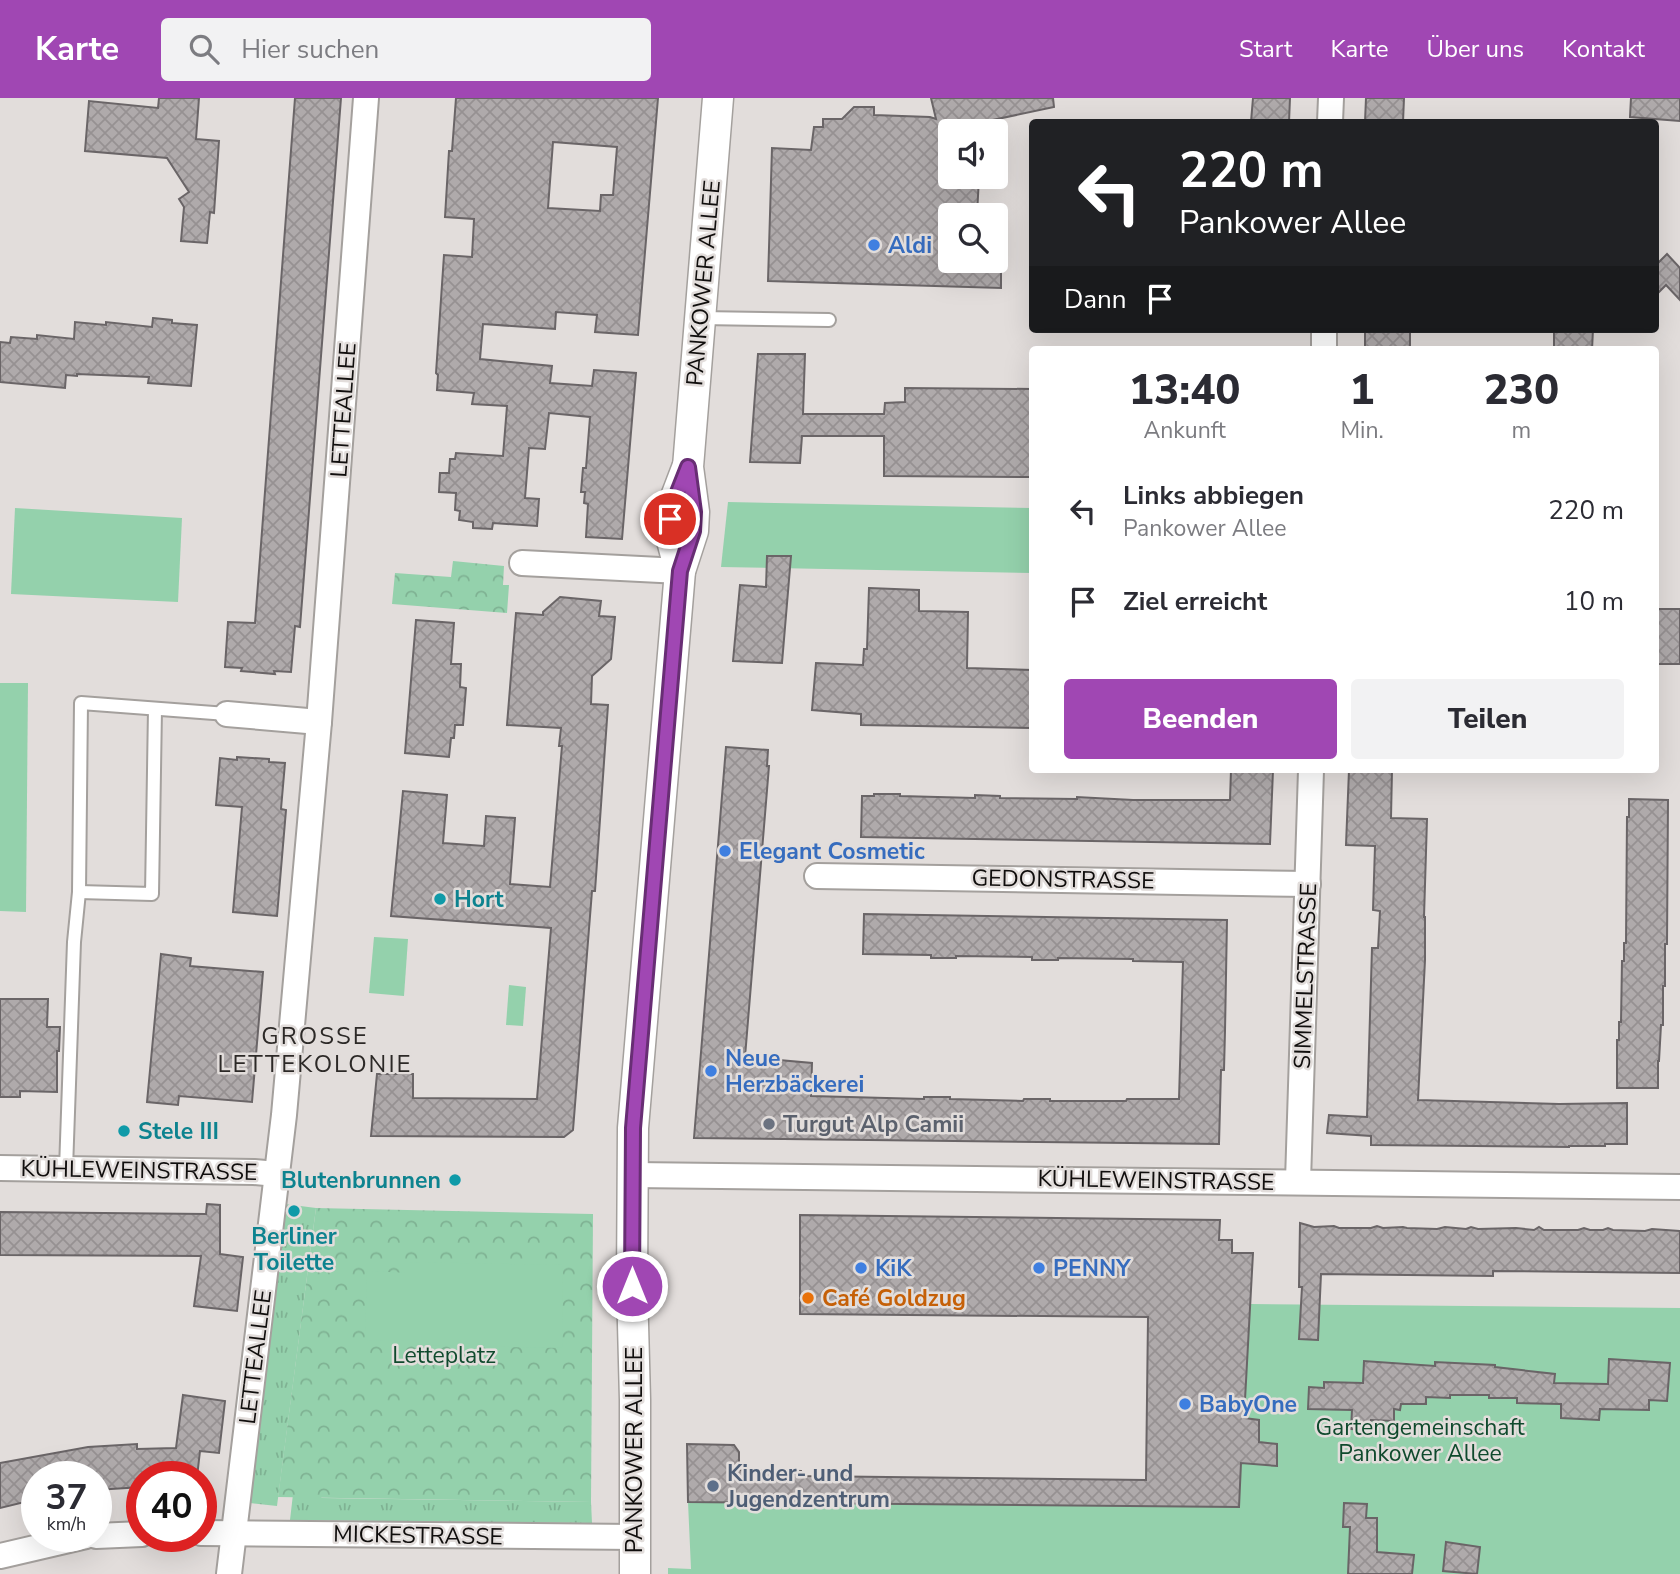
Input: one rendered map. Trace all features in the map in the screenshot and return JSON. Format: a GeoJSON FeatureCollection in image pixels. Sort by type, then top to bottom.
{"type":"FeatureCollection","features":[{"type":"Feature","properties":{"kind":"street","name":"LETTEALLEE"},"geometry":{"type":"LineString","coordinates":[[229,1574],[277,1174],[320,722],[366,98]]}},
{"type":"Feature","properties":{"kind":"street","name":"PANKOWER ALLEE"},"geometry":{"type":"LineString","coordinates":[[635,1574],[633,1128],[680,571],[693,531],[694,512],[688,467],[718,98]]}},
{"type":"Feature","properties":{"kind":"street"},"geometry":{"type":"LineString","coordinates":[[1330,119],[1331,98]]}},
{"type":"Feature","properties":{"kind":"street"},"geometry":{"type":"LineString","coordinates":[[522,563],[680,571]]}},
{"type":"Feature","properties":{"kind":"street"},"geometry":{"type":"LineString","coordinates":[[227,714],[320,722]]}},
{"type":"Feature","properties":{"kind":"street","name":"SIMMELSTRASSE"},"geometry":{"type":"LineString","coordinates":[[1298,1181],[1311,773]]}},
{"type":"Feature","properties":{"kind":"street","name":"GEDONSTRASSE"},"geometry":{"type":"LineString","coordinates":[[817,876],[1308,884]]}},
{"type":"Feature","properties":{"kind":"street","name":"KÜHLEWEINSTRASSE"},"geometry":{"type":"LineString","coordinates":[[0,1168],[277,1174]]}},
{"type":"Feature","properties":{"kind":"street","name":"KÜHLEWEINSTRASSE"},"geometry":{"type":"LineString","coordinates":[[633,1175],[1680,1186]]}},
{"type":"Feature","properties":{"kind":"street","name":"MICKESTRASSE"},"geometry":{"type":"LineString","coordinates":[[217,1533],[635,1537]]}},
{"type":"Feature","properties":{"kind":"street"},"geometry":{"type":"LineString","coordinates":[[0,1556],[21,1551]]}},
{"type":"Feature","properties":{"kind":"lane"},"geometry":{"type":"LineString","coordinates":[[700,318],[829,320]]}},
{"type":"Feature","properties":{"kind":"lane"},"geometry":{"type":"LineString","coordinates":[[66,1169],[74,942],[79,892],[81,704],[227,714]]}},
{"type":"Feature","properties":{"kind":"lane"},"geometry":{"type":"LineString","coordinates":[[79,892],[152,894],[155,709]]}},
{"type":"Feature","properties":{"kind":"green space"},"geometry":{"type":"Polygon","coordinates":[[[728,502],[1029,508],[1029,573],[721,567],[728,502]]]}},
{"type":"Feature","properties":{"kind":"green space"},"geometry":{"type":"Polygon","coordinates":[[[15,508],[182,518],[178,602],[11,594],[15,508]]]}},
{"type":"Feature","properties":{"kind":"green space"},"geometry":{"type":"Polygon","coordinates":[[[453,561],[504,566],[503,585],[509,585],[507,613],[392,604],[395,573],[451,577],[453,561]]]}},
{"type":"Feature","properties":{"kind":"green space"},"geometry":{"type":"Polygon","coordinates":[[[0,683],[28,683],[26,912],[0,911],[0,683]]]}},
{"type":"Feature","properties":{"kind":"green space"},"geometry":{"type":"Polygon","coordinates":[[[374,937],[408,939],[404,996],[369,993],[374,937]]]}},
{"type":"Feature","properties":{"kind":"green space"},"geometry":{"type":"Polygon","coordinates":[[[509,985],[526,987],[523,1026],[506,1025],[509,985]]]}},
{"type":"Feature","properties":{"kind":"green space"},"geometry":{"type":"Polygon","coordinates":[[[285,1204],[316,1208],[277,1506],[250,1503],[285,1204]]]}},
{"type":"Feature","properties":{"kind":"green space","name":"Letteplatz"},"geometry":{"type":"Polygon","coordinates":[[[316,1208],[593,1214],[591,1502],[278,1497],[316,1208]]]}},
{"type":"Feature","properties":{"kind":"green space"},"geometry":{"type":"Polygon","coordinates":[[[410,1262],[563,1265],[562,1348],[409,1345],[408,1341],[365,1340],[367,1271],[410,1273],[410,1262]]]}},
{"type":"Feature","properties":{"kind":"green space","name":"Gartengemeinschaft Pankower Allee"},"geometry":{"type":"Polygon","coordinates":[[[1250,1304],[1680,1308],[1680,1574],[668,1574],[668,1568],[691,1569],[688,1502],[1239,1507],[1250,1304]]]}},
{"type":"Feature","properties":{"kind":"green space"},"geometry":{"type":"Polygon","coordinates":[[[295,1477],[322,1498],[591,1502],[592,1523],[290,1520],[295,1477]]]}},
{"type":"Feature","properties":{"kind":"building"},"geometry":{"type":"Polygon","coordinates":[[[159,98],[199,98],[196,139],[219,141],[214,213],[210,212],[207,243],[181,241],[184,207],[179,199],[189,192],[167,158],[85,151],[89,101],[158,108],[159,98]]]}},
{"type":"Feature","properties":{"kind":"building"},"geometry":{"type":"Polygon","coordinates":[[[295,98],[341,98],[300,627],[295,626],[291,672],[274,671],[275,674],[225,667],[228,622],[255,623],[295,98]]]}},
{"type":"Feature","properties":{"kind":"building"},"geometry":{"type":"Polygon","coordinates":[[[456,98],[658,98],[638,335],[595,332],[597,315],[556,312],[555,329],[483,324],[480,359],[552,366],[550,383],[592,386],[594,370],[636,373],[622,539],[586,537],[588,504],[584,503],[585,492],[581,492],[583,468],[586,468],[590,417],[549,413],[545,449],[529,448],[525,498],[539,499],[537,526],[493,523],[492,529],[473,528],[473,522],[459,520],[460,511],[455,510],[456,493],[439,492],[440,473],[449,473],[450,459],[455,459],[456,453],[503,456],[507,406],[472,404],[474,393],[437,390],[444,255],[472,257],[474,219],[445,217],[449,151],[452,151],[456,98]],[[553,142],[548,208],[600,211],[601,195],[613,195],[617,147],[553,142]]]}},
{"type":"Feature","properties":{"kind":"building"},"geometry":{"type":"Polygon","coordinates":[[[931,98],[1053,98],[1054,107],[997,119],[938,119],[938,189],[978,189],[978,203],[938,203],[938,273],[1001,273],[1001,288],[768,281],[772,148],[811,150],[814,127],[823,127],[823,119],[842,119],[854,107],[874,107],[874,115],[936,119],[931,98]]]}},
{"type":"Feature","properties":{"kind":"building"},"geometry":{"type":"Polygon","coordinates":[[[1253,98],[1290,98],[1289,119],[1251,119],[1253,98]]]}},
{"type":"Feature","properties":{"kind":"building"},"geometry":{"type":"Polygon","coordinates":[[[1366,98],[1404,98],[1403,119],[1365,119],[1366,98]]]}},
{"type":"Feature","properties":{"kind":"building"},"geometry":{"type":"Polygon","coordinates":[[[1631,98],[1680,98],[1680,121],[1630,117],[1631,98]]]}},
{"type":"Feature","properties":{"kind":"building"},"geometry":{"type":"Polygon","coordinates":[[[1667,254],[1680,268],[1680,300],[1666,285],[1659,292],[1659,262],[1667,254]]]}},
{"type":"Feature","properties":{"kind":"building"},"geometry":{"type":"Polygon","coordinates":[[[153,318],[197,325],[191,386],[148,383],[149,377],[77,374],[66,375],[65,388],[0,382],[0,342],[10,343],[11,337],[37,339],[37,335],[74,339],[75,322],[152,327],[153,318]]]}},
{"type":"Feature","properties":{"kind":"building"},"geometry":{"type":"Polygon","coordinates":[[[1365,333],[1410,333],[1410,346],[1365,346],[1365,333]]]}},
{"type":"Feature","properties":{"kind":"building"},"geometry":{"type":"Polygon","coordinates":[[[1554,333],[1593,333],[1592,346],[1554,346],[1554,333]]]}},
{"type":"Feature","properties":{"kind":"building"},"geometry":{"type":"Polygon","coordinates":[[[758,354],[805,354],[803,414],[884,414],[885,403],[905,402],[905,388],[1029,389],[1029,477],[884,476],[884,436],[802,436],[800,463],[750,462],[758,354]]]}},
{"type":"Feature","properties":{"kind":"building"},"geometry":{"type":"Polygon","coordinates":[[[767,556],[791,556],[782,663],[733,661],[740,585],[766,587],[767,556]]]}},
{"type":"Feature","properties":{"kind":"building"},"geometry":{"type":"Polygon","coordinates":[[[869,588],[919,590],[919,611],[968,612],[967,668],[1029,670],[1029,728],[861,725],[861,714],[812,710],[816,663],[863,665],[864,649],[867,649],[869,588]]]}},
{"type":"Feature","properties":{"kind":"building"},"geometry":{"type":"Polygon","coordinates":[[[560,597],[601,601],[599,616],[615,617],[611,659],[592,676],[591,704],[608,705],[595,891],[592,891],[573,1130],[564,1137],[371,1136],[377,1074],[413,1074],[413,1098],[537,1099],[551,928],[391,916],[403,791],[447,795],[443,843],[484,846],[486,816],[515,818],[510,884],[550,887],[562,746],[559,746],[561,728],[507,725],[516,613],[543,615],[560,597]]]}},
{"type":"Feature","properties":{"kind":"building"},"geometry":{"type":"Polygon","coordinates":[[[1659,609],[1680,609],[1680,664],[1659,664],[1659,609]]]}},
{"type":"Feature","properties":{"kind":"building"},"geometry":{"type":"Polygon","coordinates":[[[416,620],[454,623],[451,664],[461,664],[460,687],[466,688],[463,725],[455,725],[449,757],[405,753],[416,620]]]}},
{"type":"Feature","properties":{"kind":"building"},"geometry":{"type":"Polygon","coordinates":[[[726,747],[768,750],[769,766],[745,1057],[812,1063],[811,1096],[924,1099],[950,1097],[1023,1101],[1179,1099],[1183,962],[1058,958],[1032,960],[1032,957],[931,958],[931,955],[863,954],[864,914],[1227,920],[1224,1070],[1221,1070],[1219,1144],[694,1138],[726,747]]]}},
{"type":"Feature","properties":{"kind":"building"},"geometry":{"type":"Polygon","coordinates":[[[237,757],[285,763],[281,809],[286,810],[277,916],[233,912],[242,807],[216,805],[220,758],[237,760],[237,757]]]}},
{"type":"Feature","properties":{"kind":"building"},"geometry":{"type":"Polygon","coordinates":[[[1231,773],[1273,773],[1270,844],[861,837],[862,796],[874,794],[975,798],[975,795],[1000,798],[1230,800],[1231,773]]]}},
{"type":"Feature","properties":{"kind":"building"},"geometry":{"type":"Polygon","coordinates":[[[1349,773],[1392,773],[1391,818],[1427,819],[1425,960],[1418,1100],[1627,1103],[1627,1144],[1569,1147],[1371,1145],[1371,1136],[1327,1133],[1329,1115],[1367,1117],[1372,948],[1378,948],[1380,911],[1373,910],[1375,846],[1346,845],[1349,773]]]}},
{"type":"Feature","properties":{"kind":"building"},"geometry":{"type":"Polygon","coordinates":[[[1629,799],[1668,800],[1667,944],[1658,1088],[1617,1088],[1617,1040],[1621,1022],[1622,961],[1626,943],[1629,799]]]}},
{"type":"Feature","properties":{"kind":"building"},"geometry":{"type":"Polygon","coordinates":[[[161,954],[191,958],[190,966],[263,972],[252,1102],[179,1096],[178,1105],[147,1102],[161,954]]]}},
{"type":"Feature","properties":{"kind":"building"},"geometry":{"type":"Polygon","coordinates":[[[0,999],[48,999],[47,1027],[60,1027],[57,1092],[20,1091],[20,1097],[0,1097],[0,999]]]}},
{"type":"Feature","properties":{"kind":"building"},"geometry":{"type":"Polygon","coordinates":[[[207,1204],[220,1205],[220,1254],[243,1257],[237,1311],[194,1306],[201,1256],[0,1255],[0,1212],[206,1214],[207,1204]]]}},
{"type":"Feature","properties":{"kind":"building"},"geometry":{"type":"Polygon","coordinates":[[[800,1215],[1220,1220],[1219,1240],[1232,1240],[1232,1253],[1253,1253],[1244,1418],[1259,1420],[1259,1442],[1277,1444],[1277,1466],[1241,1463],[1239,1507],[688,1502],[687,1444],[734,1445],[739,1452],[739,1470],[801,1471],[801,1476],[1146,1480],[1148,1317],[800,1314],[800,1215]]]}},
{"type":"Feature","properties":{"kind":"building"},"geometry":{"type":"Polygon","coordinates":[[[1300,1223],[1314,1227],[1339,1228],[1377,1226],[1534,1230],[1539,1227],[1544,1230],[1608,1228],[1680,1231],[1680,1273],[1493,1271],[1493,1276],[1321,1274],[1318,1340],[1299,1339],[1302,1287],[1299,1287],[1300,1223]]]}},
{"type":"Feature","properties":{"kind":"building"},"geometry":{"type":"Polygon","coordinates":[[[1609,1359],[1670,1363],[1667,1401],[1649,1400],[1649,1410],[1600,1409],[1599,1420],[1561,1418],[1561,1404],[1517,1403],[1517,1398],[1489,1398],[1489,1395],[1426,1397],[1426,1404],[1401,1404],[1400,1410],[1394,1409],[1394,1421],[1371,1420],[1371,1430],[1351,1429],[1352,1410],[1308,1409],[1309,1387],[1324,1388],[1324,1382],[1363,1383],[1364,1361],[1435,1366],[1435,1362],[1495,1365],[1555,1374],[1554,1383],[1608,1384],[1609,1359]]]}},
{"type":"Feature","properties":{"kind":"building"},"geometry":{"type":"Polygon","coordinates":[[[183,1395],[225,1401],[219,1453],[200,1451],[199,1461],[126,1461],[126,1488],[112,1489],[112,1461],[21,1461],[21,1503],[0,1508],[0,1463],[88,1447],[137,1444],[137,1449],[176,1448],[183,1395]]]}},
{"type":"Feature","properties":{"kind":"building"},"geometry":{"type":"Polygon","coordinates":[[[1344,1503],[1367,1504],[1366,1518],[1377,1518],[1377,1552],[1414,1555],[1412,1574],[1348,1574],[1350,1527],[1343,1527],[1344,1503]]]}},
{"type":"Feature","properties":{"kind":"building"},"geometry":{"type":"Polygon","coordinates":[[[1446,1542],[1480,1547],[1477,1574],[1443,1571],[1446,1542]]]}},
{"type":"Feature","properties":{"kind":"place","name":"Aldi"},"geometry":{"type":"Point","coordinates":[874,245]}},
{"type":"Feature","properties":{"kind":"place","name":"Elegant Cosmetic"},"geometry":{"type":"Point","coordinates":[725,851]}},
{"type":"Feature","properties":{"kind":"place","name":"Hort"},"geometry":{"type":"Point","coordinates":[440,899]}},
{"type":"Feature","properties":{"kind":"place","name":"Neue Herzbäckerei"},"geometry":{"type":"Point","coordinates":[711,1071]}},
{"type":"Feature","properties":{"kind":"place","name":"Turgut Alp Camii"},"geometry":{"type":"Point","coordinates":[769,1124]}},
{"type":"Feature","properties":{"kind":"place","name":"Stele III"},"geometry":{"type":"Point","coordinates":[124,1131]}},
{"type":"Feature","properties":{"kind":"place","name":"Blutenbrunnen"},"geometry":{"type":"Point","coordinates":[455,1180]}},
{"type":"Feature","properties":{"kind":"place","name":"Berliner Toilette"},"geometry":{"type":"Point","coordinates":[294,1211]}},
{"type":"Feature","properties":{"kind":"place","name":"KiK"},"geometry":{"type":"Point","coordinates":[861,1268]}},
{"type":"Feature","properties":{"kind":"place","name":"PENNY"},"geometry":{"type":"Point","coordinates":[1039,1268]}},
{"type":"Feature","properties":{"kind":"place","name":"Café Goldzug"},"geometry":{"type":"Point","coordinates":[808,1298]}},
{"type":"Feature","properties":{"kind":"place","name":"BabyOne"},"geometry":{"type":"Point","coordinates":[1185,1404]}},
{"type":"Feature","properties":{"kind":"place","name":"Kinder- und Jugendzentrum"},"geometry":{"type":"Point","coordinates":[713,1486]}},
{"type":"Feature","properties":{"kind":"district","name":"GROSSE LETTEKOLONIE"},"geometry":{"type":"Point","coordinates":[315,1050]}},
{"type":"Feature","properties":{"kind":"route"},"geometry":{"type":"LineString","coordinates":[[632,1286],[633,1128],[680,571],[693,531],[694,512],[688,467],[670,519]]}}]}
